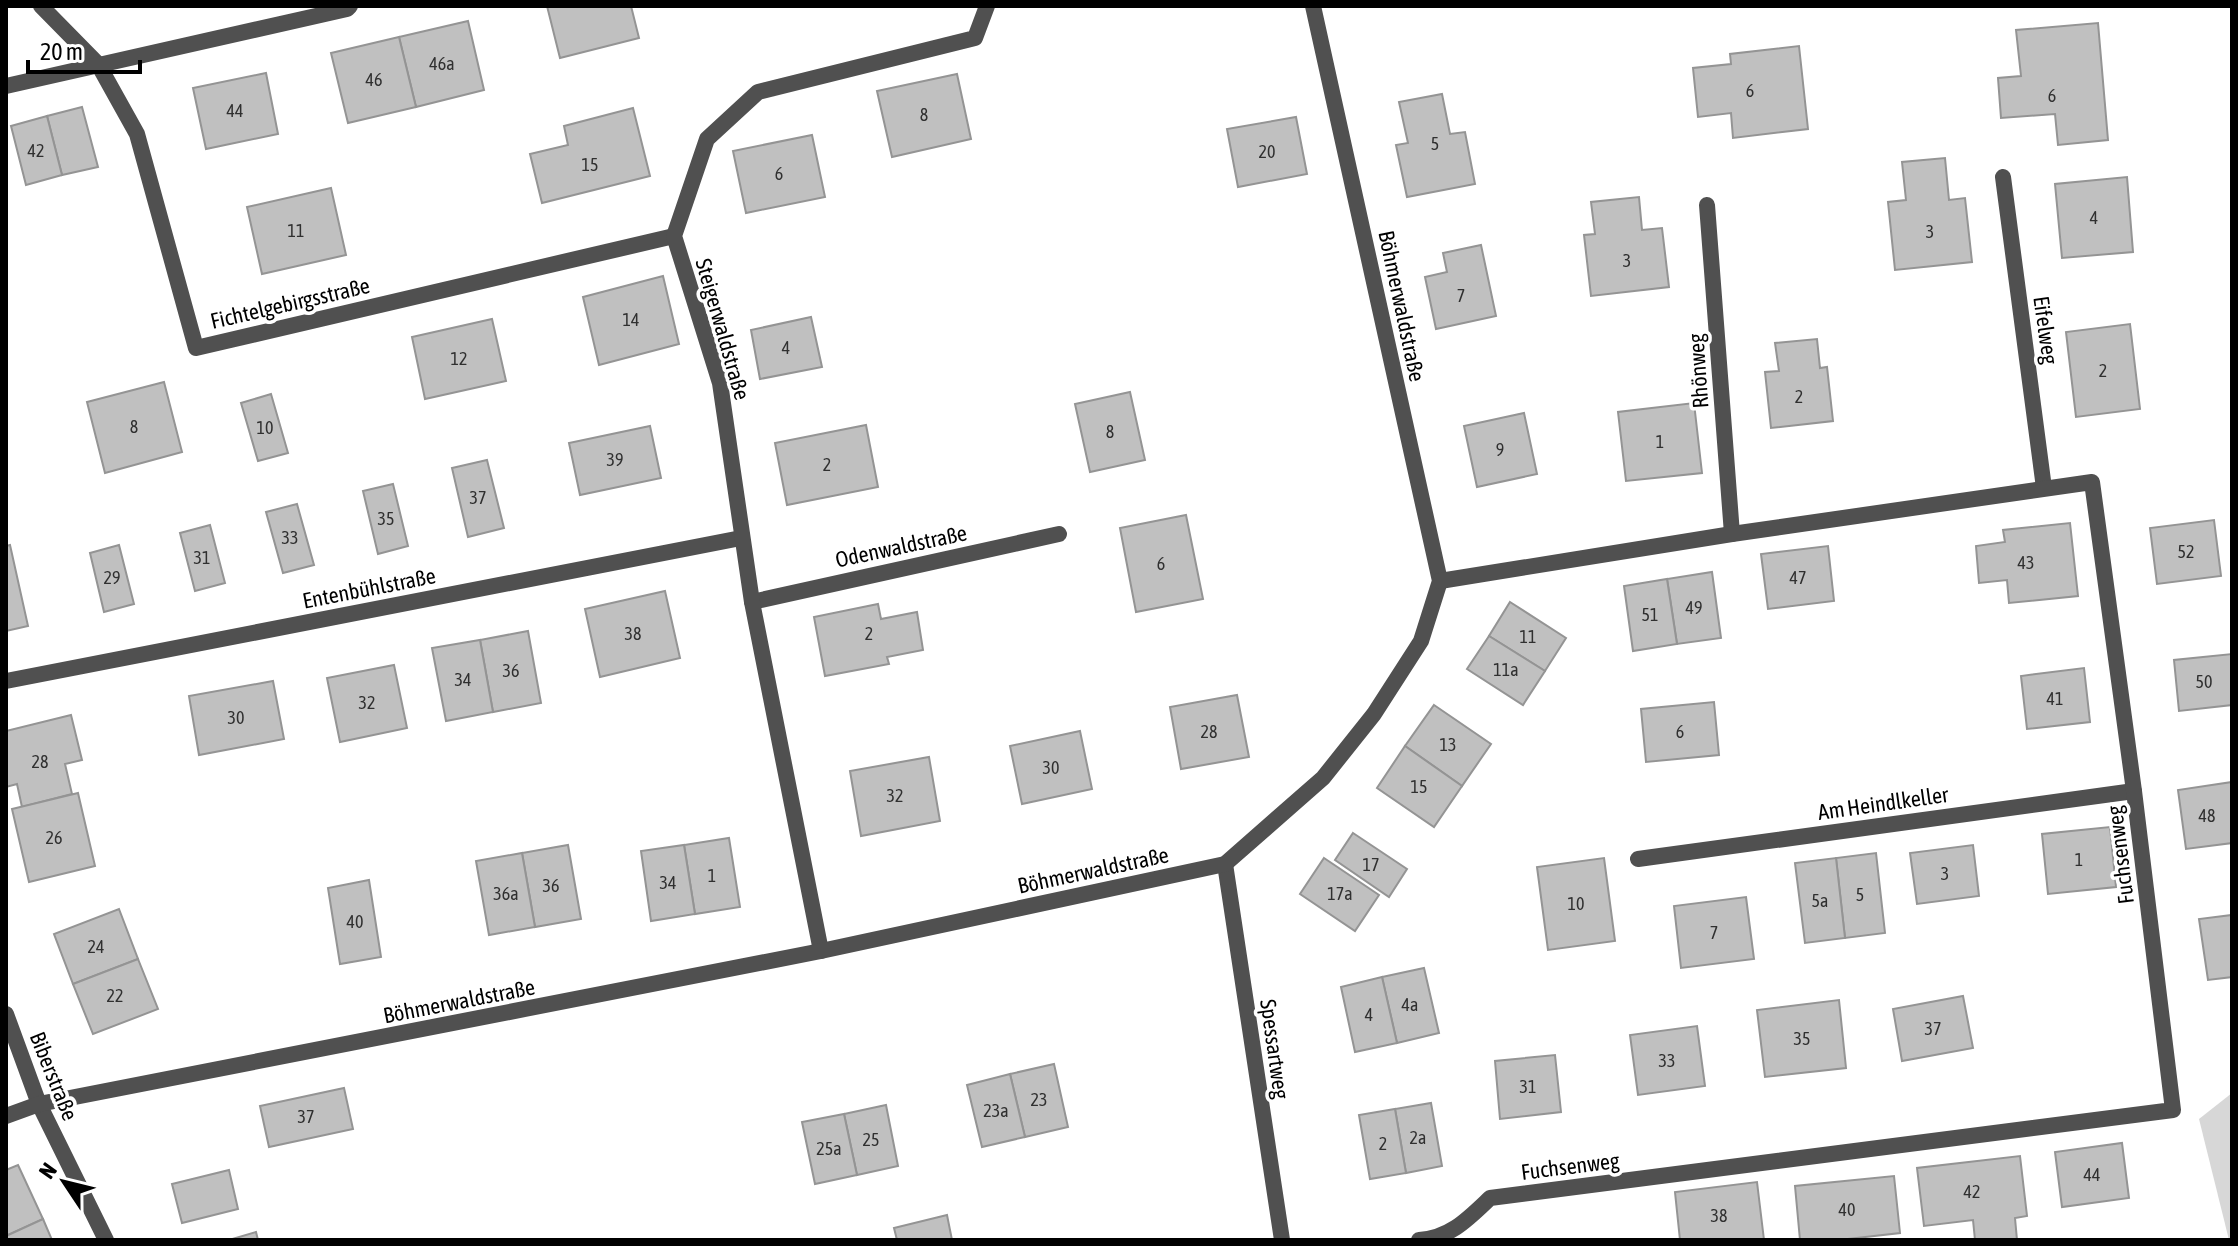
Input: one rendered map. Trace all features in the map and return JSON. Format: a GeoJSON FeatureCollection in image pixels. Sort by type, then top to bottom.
{"type":"FeatureCollection","features":[{"type":"Feature","properties":{"kind":"street","name":"Fichtelgebirgsstraße"},"geometry":{"type":"LineString","coordinates":[[41,6],[98,64],[137,134],[196,348],[674,236]]}},
{"type":"Feature","properties":{"kind":"street"},"geometry":{"type":"LineString","coordinates":[[6,86],[350,6]]}},
{"type":"Feature","properties":{"kind":"street","name":"Steigerwaldstraße"},"geometry":{"type":"LineString","coordinates":[[821,951],[752,602],[720,383],[674,236],[707,139],[758,92],[975,38],[987,6]]}},
{"type":"Feature","properties":{"kind":"street","name":"Böhmerwaldstraße"},"geometry":{"type":"LineString","coordinates":[[6,1116],[39,1104],[821,951],[1225,864],[1323,778],[1374,714],[1421,641],[1440,581],[1313,6]]}},
{"type":"Feature","properties":{"kind":"street","name":"Eifelweg"},"geometry":{"type":"LineString","coordinates":[[2003,177],[2044,488]]}},
{"type":"Feature","properties":{"kind":"street","name":"Rhönweg"},"geometry":{"type":"LineString","coordinates":[[1707,205],[1732,534]]}},
{"type":"Feature","properties":{"kind":"street","name":"Fuchsenweg"},"geometry":{"type":"LineString","coordinates":[[1419,1240],[1466,1232],[1490,1198],[2173,1110],[2092,482],[1732,534],[1440,581]]}},
{"type":"Feature","properties":{"kind":"street","name":"Odenwaldstraße"},"geometry":{"type":"LineString","coordinates":[[752,602],[1059,534]]}},
{"type":"Feature","properties":{"kind":"street","name":"Entenbühlstraße"},"geometry":{"type":"LineString","coordinates":[[6,681],[741,538]]}},
{"type":"Feature","properties":{"kind":"street","name":"Am Heindlkeller"},"geometry":{"type":"LineString","coordinates":[[1638,859],[2134,791]]}},
{"type":"Feature","properties":{"kind":"street","name":"Spessartweg"},"geometry":{"type":"LineString","coordinates":[[1225,864],[1282,1240]]}},
{"type":"Feature","properties":{"kind":"street","name":"Biberstraße"},"geometry":{"type":"LineString","coordinates":[[6,1014],[39,1104],[106,1240]]}},
{"type":"Feature","properties":{"kind":"shaded area"},"geometry":{"type":"Polygon","coordinates":[[[2232,1093],[2232,1240],[2229,1240],[2199,1119],[2232,1093]]]}},
{"type":"Feature","properties":{"kind":"building"},"geometry":{"type":"Polygon","coordinates":[[[547,6],[631,6],[639,38],[560,58],[547,6]]]}},
{"type":"Feature","properties":{"kind":"building"},"geometry":{"type":"Polygon","coordinates":[[[468,21],[484,90],[416,107],[399,37],[468,21]]]}},
{"type":"Feature","properties":{"kind":"building"},"geometry":{"type":"Polygon","coordinates":[[[2098,23],[2108,140],[2058,145],[2055,114],[2001,118],[1998,78],[2021,76],[2016,30],[2098,23]]]}},
{"type":"Feature","properties":{"kind":"building"},"geometry":{"type":"Polygon","coordinates":[[[399,37],[416,107],[348,123],[331,53],[399,37]]]}},
{"type":"Feature","properties":{"kind":"building"},"geometry":{"type":"Polygon","coordinates":[[[1799,46],[1808,129],[1733,138],[1731,113],[1698,117],[1693,68],[1731,64],[1730,54],[1799,46]]]}},
{"type":"Feature","properties":{"kind":"building"},"geometry":{"type":"Polygon","coordinates":[[[266,73],[278,134],[206,149],[193,88],[266,73]]]}},
{"type":"Feature","properties":{"kind":"building"},"geometry":{"type":"Polygon","coordinates":[[[957,74],[971,139],[892,157],[877,91],[957,74]]]}},
{"type":"Feature","properties":{"kind":"building"},"geometry":{"type":"Polygon","coordinates":[[[1442,94],[1450,134],[1465,132],[1475,184],[1407,197],[1396,145],[1408,143],[1399,102],[1442,94]]]}},
{"type":"Feature","properties":{"kind":"building"},"geometry":{"type":"Polygon","coordinates":[[[82,107],[98,167],[62,175],[47,116],[82,107]]]}},
{"type":"Feature","properties":{"kind":"building"},"geometry":{"type":"Polygon","coordinates":[[[633,108],[650,176],[542,203],[530,154],[568,145],[564,126],[633,108]]]}},
{"type":"Feature","properties":{"kind":"building"},"geometry":{"type":"Polygon","coordinates":[[[47,116],[62,175],[26,185],[11,126],[47,116]]]}},
{"type":"Feature","properties":{"kind":"building"},"geometry":{"type":"Polygon","coordinates":[[[1296,117],[1307,174],[1238,187],[1227,129],[1296,117]]]}},
{"type":"Feature","properties":{"kind":"building"},"geometry":{"type":"Polygon","coordinates":[[[812,135],[825,197],[746,213],[733,151],[812,135]]]}},
{"type":"Feature","properties":{"kind":"building"},"geometry":{"type":"Polygon","coordinates":[[[1945,158],[1949,200],[1965,198],[1972,262],[1895,270],[1888,202],[1906,200],[1902,162],[1945,158]]]}},
{"type":"Feature","properties":{"kind":"building"},"geometry":{"type":"Polygon","coordinates":[[[2127,177],[2133,252],[2062,258],[2055,184],[2127,177]]]}},
{"type":"Feature","properties":{"kind":"building"},"geometry":{"type":"Polygon","coordinates":[[[331,188],[346,255],[262,274],[247,207],[331,188]]]}},
{"type":"Feature","properties":{"kind":"building"},"geometry":{"type":"Polygon","coordinates":[[[1639,197],[1642,230],[1662,228],[1669,287],[1591,296],[1584,235],[1595,234],[1591,202],[1639,197]]]}},
{"type":"Feature","properties":{"kind":"building"},"geometry":{"type":"Polygon","coordinates":[[[1481,245],[1496,316],[1436,329],[1425,277],[1447,272],[1443,253],[1481,245]]]}},
{"type":"Feature","properties":{"kind":"building"},"geometry":{"type":"Polygon","coordinates":[[[663,276],[679,344],[599,365],[583,297],[663,276]]]}},
{"type":"Feature","properties":{"kind":"building"},"geometry":{"type":"Polygon","coordinates":[[[811,317],[822,367],[760,379],[751,330],[811,317]]]}},
{"type":"Feature","properties":{"kind":"building"},"geometry":{"type":"Polygon","coordinates":[[[492,319],[506,381],[425,399],[412,337],[492,319]]]}},
{"type":"Feature","properties":{"kind":"building"},"geometry":{"type":"Polygon","coordinates":[[[2130,324],[2140,409],[2076,417],[2066,332],[2130,324]]]}},
{"type":"Feature","properties":{"kind":"building"},"geometry":{"type":"Polygon","coordinates":[[[1817,339],[1820,368],[1827,367],[1833,421],[1771,428],[1765,372],[1779,371],[1775,343],[1817,339]]]}},
{"type":"Feature","properties":{"kind":"building"},"geometry":{"type":"Polygon","coordinates":[[[164,382],[182,452],[105,473],[87,402],[164,382]]]}},
{"type":"Feature","properties":{"kind":"building"},"geometry":{"type":"Polygon","coordinates":[[[1130,392],[1145,460],[1090,472],[1075,404],[1130,392]]]}},
{"type":"Feature","properties":{"kind":"building"},"geometry":{"type":"Polygon","coordinates":[[[271,394],[288,453],[258,461],[241,403],[271,394]]]}},
{"type":"Feature","properties":{"kind":"building"},"geometry":{"type":"Polygon","coordinates":[[[1694,403],[1702,473],[1626,481],[1618,412],[1694,403]]]}},
{"type":"Feature","properties":{"kind":"building"},"geometry":{"type":"Polygon","coordinates":[[[1524,413],[1537,474],[1477,487],[1464,426],[1524,413]]]}},
{"type":"Feature","properties":{"kind":"building"},"geometry":{"type":"Polygon","coordinates":[[[866,425],[878,487],[787,505],[775,443],[866,425]]]}},
{"type":"Feature","properties":{"kind":"building"},"geometry":{"type":"Polygon","coordinates":[[[650,426],[661,478],[580,495],[569,443],[650,426]]]}},
{"type":"Feature","properties":{"kind":"building"},"geometry":{"type":"Polygon","coordinates":[[[487,460],[504,528],[468,537],[452,468],[487,460]]]}},
{"type":"Feature","properties":{"kind":"building"},"geometry":{"type":"Polygon","coordinates":[[[393,484],[408,546],[378,554],[363,491],[393,484]]]}},
{"type":"Feature","properties":{"kind":"building"},"geometry":{"type":"Polygon","coordinates":[[[297,504],[314,565],[283,573],[266,512],[297,504]]]}},
{"type":"Feature","properties":{"kind":"building"},"geometry":{"type":"Polygon","coordinates":[[[1186,515],[1203,599],[1136,612],[1120,528],[1186,515]]]}},
{"type":"Feature","properties":{"kind":"building"},"geometry":{"type":"Polygon","coordinates":[[[2214,520],[2221,576],[2157,584],[2150,528],[2214,520]]]}},
{"type":"Feature","properties":{"kind":"building"},"geometry":{"type":"Polygon","coordinates":[[[2070,523],[2078,596],[2009,603],[2007,580],[1979,583],[1976,546],[2005,542],[2003,530],[2070,523]]]}},
{"type":"Feature","properties":{"kind":"building"},"geometry":{"type":"Polygon","coordinates":[[[210,525],[225,583],[195,591],[180,533],[210,525]]]}},
{"type":"Feature","properties":{"kind":"building"},"geometry":{"type":"Polygon","coordinates":[[[10,545],[28,626],[6,631],[6,546],[10,545]]]}},
{"type":"Feature","properties":{"kind":"building"},"geometry":{"type":"Polygon","coordinates":[[[119,545],[134,604],[104,612],[90,553],[119,545]]]}},
{"type":"Feature","properties":{"kind":"building"},"geometry":{"type":"Polygon","coordinates":[[[1828,546],[1834,601],[1768,609],[1761,554],[1828,546]]]}},
{"type":"Feature","properties":{"kind":"building"},"geometry":{"type":"Polygon","coordinates":[[[1712,572],[1721,638],[1677,644],[1667,579],[1712,572]]]}},
{"type":"Feature","properties":{"kind":"building"},"geometry":{"type":"Polygon","coordinates":[[[1667,579],[1677,644],[1633,651],[1624,586],[1667,579]]]}},
{"type":"Feature","properties":{"kind":"building"},"geometry":{"type":"Polygon","coordinates":[[[665,591],[680,658],[600,677],[585,609],[665,591]]]}},
{"type":"Feature","properties":{"kind":"building"},"geometry":{"type":"Polygon","coordinates":[[[1510,602],[1566,638],[1545,671],[1489,636],[1510,602]]]}},
{"type":"Feature","properties":{"kind":"building"},"geometry":{"type":"Polygon","coordinates":[[[878,604],[881,619],[917,612],[923,650],[887,657],[889,664],[825,676],[814,617],[878,604]]]}},
{"type":"Feature","properties":{"kind":"building"},"geometry":{"type":"Polygon","coordinates":[[[528,631],[541,703],[493,712],[480,640],[528,631]]]}},
{"type":"Feature","properties":{"kind":"building"},"geometry":{"type":"Polygon","coordinates":[[[1489,636],[1545,671],[1523,705],[1467,669],[1489,636]]]}},
{"type":"Feature","properties":{"kind":"building"},"geometry":{"type":"Polygon","coordinates":[[[480,640],[493,712],[446,721],[432,648],[480,640]]]}},
{"type":"Feature","properties":{"kind":"building"},"geometry":{"type":"Polygon","coordinates":[[[2232,654],[2232,705],[2179,711],[2174,660],[2232,654]]]}},
{"type":"Feature","properties":{"kind":"building"},"geometry":{"type":"Polygon","coordinates":[[[394,665],[407,728],[340,742],[327,678],[394,665]]]}},
{"type":"Feature","properties":{"kind":"building"},"geometry":{"type":"Polygon","coordinates":[[[2084,668],[2090,722],[2027,729],[2021,676],[2084,668]]]}},
{"type":"Feature","properties":{"kind":"building"},"geometry":{"type":"Polygon","coordinates":[[[273,681],[284,739],[199,755],[189,696],[273,681]]]}},
{"type":"Feature","properties":{"kind":"building"},"geometry":{"type":"Polygon","coordinates":[[[1237,695],[1249,757],[1181,769],[1170,707],[1237,695]]]}},
{"type":"Feature","properties":{"kind":"building"},"geometry":{"type":"Polygon","coordinates":[[[1714,702],[1719,755],[1646,762],[1641,709],[1714,702]]]}},
{"type":"Feature","properties":{"kind":"building"},"geometry":{"type":"Polygon","coordinates":[[[1434,705],[1491,744],[1462,786],[1405,746],[1434,705]]]}},
{"type":"Feature","properties":{"kind":"building"},"geometry":{"type":"Polygon","coordinates":[[[71,715],[82,760],[65,764],[72,794],[22,807],[17,784],[6,787],[6,731],[71,715]]]}},
{"type":"Feature","properties":{"kind":"building"},"geometry":{"type":"Polygon","coordinates":[[[1080,731],[1092,789],[1022,804],[1010,746],[1080,731]]]}},
{"type":"Feature","properties":{"kind":"building"},"geometry":{"type":"Polygon","coordinates":[[[1405,746],[1462,786],[1434,827],[1377,788],[1405,746]]]}},
{"type":"Feature","properties":{"kind":"building"},"geometry":{"type":"Polygon","coordinates":[[[929,757],[940,821],[861,836],[850,771],[929,757]]]}},
{"type":"Feature","properties":{"kind":"building"},"geometry":{"type":"Polygon","coordinates":[[[2232,782],[2232,843],[2186,849],[2178,790],[2232,782]]]}},
{"type":"Feature","properties":{"kind":"building"},"geometry":{"type":"Polygon","coordinates":[[[78,793],[95,866],[29,882],[12,809],[78,793]]]}},
{"type":"Feature","properties":{"kind":"building"},"geometry":{"type":"Polygon","coordinates":[[[2110,827],[2116,887],[2048,894],[2042,834],[2110,827]]]}},
{"type":"Feature","properties":{"kind":"building"},"geometry":{"type":"Polygon","coordinates":[[[1353,833],[1407,869],[1389,897],[1335,860],[1353,833]]]}},
{"type":"Feature","properties":{"kind":"building"},"geometry":{"type":"Polygon","coordinates":[[[729,838],[740,907],[695,914],[684,845],[729,838]]]}},
{"type":"Feature","properties":{"kind":"building"},"geometry":{"type":"Polygon","coordinates":[[[568,845],[581,919],[535,927],[522,853],[568,845]]]}},
{"type":"Feature","properties":{"kind":"building"},"geometry":{"type":"Polygon","coordinates":[[[684,845],[695,914],[651,921],[641,851],[684,845]]]}},
{"type":"Feature","properties":{"kind":"building"},"geometry":{"type":"Polygon","coordinates":[[[1973,845],[1979,896],[1917,904],[1910,853],[1973,845]]]}},
{"type":"Feature","properties":{"kind":"building"},"geometry":{"type":"Polygon","coordinates":[[[522,853],[535,927],[489,935],[476,861],[522,853]]]}},
{"type":"Feature","properties":{"kind":"building"},"geometry":{"type":"Polygon","coordinates":[[[1876,853],[1885,933],[1845,938],[1836,858],[1876,853]]]}},
{"type":"Feature","properties":{"kind":"building"},"geometry":{"type":"Polygon","coordinates":[[[1324,858],[1379,895],[1355,931],[1300,894],[1324,858]]]}},
{"type":"Feature","properties":{"kind":"building"},"geometry":{"type":"Polygon","coordinates":[[[1604,858],[1615,941],[1548,950],[1537,867],[1604,858]]]}},
{"type":"Feature","properties":{"kind":"building"},"geometry":{"type":"Polygon","coordinates":[[[1836,858],[1845,938],[1805,943],[1795,863],[1836,858]]]}},
{"type":"Feature","properties":{"kind":"building"},"geometry":{"type":"Polygon","coordinates":[[[369,880],[381,957],[340,964],[328,888],[369,880]]]}},
{"type":"Feature","properties":{"kind":"building"},"geometry":{"type":"Polygon","coordinates":[[[1746,897],[1754,959],[1681,968],[1674,906],[1746,897]]]}},
{"type":"Feature","properties":{"kind":"building"},"geometry":{"type":"Polygon","coordinates":[[[119,909],[138,959],[73,984],[54,934],[119,909]]]}},
{"type":"Feature","properties":{"kind":"building"},"geometry":{"type":"Polygon","coordinates":[[[2232,915],[2232,977],[2208,980],[2199,919],[2232,915]]]}},
{"type":"Feature","properties":{"kind":"building"},"geometry":{"type":"Polygon","coordinates":[[[138,959],[158,1009],[93,1034],[73,984],[138,959]]]}},
{"type":"Feature","properties":{"kind":"building"},"geometry":{"type":"Polygon","coordinates":[[[1424,968],[1439,1033],[1397,1043],[1382,977],[1424,968]]]}},
{"type":"Feature","properties":{"kind":"building"},"geometry":{"type":"Polygon","coordinates":[[[1382,977],[1397,1043],[1355,1052],[1341,987],[1382,977]]]}},
{"type":"Feature","properties":{"kind":"building"},"geometry":{"type":"Polygon","coordinates":[[[1963,996],[1973,1048],[1902,1061],[1893,1009],[1963,996]]]}},
{"type":"Feature","properties":{"kind":"building"},"geometry":{"type":"Polygon","coordinates":[[[1839,1000],[1846,1068],[1765,1077],[1757,1010],[1839,1000]]]}},
{"type":"Feature","properties":{"kind":"building"},"geometry":{"type":"Polygon","coordinates":[[[1697,1026],[1705,1086],[1638,1095],[1630,1035],[1697,1026]]]}},
{"type":"Feature","properties":{"kind":"building"},"geometry":{"type":"Polygon","coordinates":[[[1555,1055],[1561,1112],[1500,1119],[1495,1061],[1555,1055]]]}},
{"type":"Feature","properties":{"kind":"building"},"geometry":{"type":"Polygon","coordinates":[[[1054,1064],[1068,1127],[1025,1137],[1010,1074],[1054,1064]]]}},
{"type":"Feature","properties":{"kind":"building"},"geometry":{"type":"Polygon","coordinates":[[[1010,1074],[1025,1137],[982,1147],[967,1085],[1010,1074]]]}},
{"type":"Feature","properties":{"kind":"building"},"geometry":{"type":"Polygon","coordinates":[[[344,1088],[353,1129],[269,1147],[260,1106],[344,1088]]]}},
{"type":"Feature","properties":{"kind":"building"},"geometry":{"type":"Polygon","coordinates":[[[1431,1103],[1442,1166],[1406,1173],[1395,1109],[1431,1103]]]}},
{"type":"Feature","properties":{"kind":"building"},"geometry":{"type":"Polygon","coordinates":[[[886,1105],[898,1166],[857,1175],[844,1114],[886,1105]]]}},
{"type":"Feature","properties":{"kind":"building"},"geometry":{"type":"Polygon","coordinates":[[[1395,1109],[1406,1173],[1370,1179],[1359,1115],[1395,1109]]]}},
{"type":"Feature","properties":{"kind":"building"},"geometry":{"type":"Polygon","coordinates":[[[844,1114],[857,1175],[815,1184],[802,1122],[844,1114]]]}},
{"type":"Feature","properties":{"kind":"building"},"geometry":{"type":"Polygon","coordinates":[[[2122,1143],[2129,1198],[2062,1207],[2055,1152],[2122,1143]]]}},
{"type":"Feature","properties":{"kind":"building"},"geometry":{"type":"Polygon","coordinates":[[[2020,1156],[2027,1216],[2015,1218],[2017,1240],[1975,1240],[1973,1220],[1924,1226],[1917,1168],[2020,1156]]]}},
{"type":"Feature","properties":{"kind":"building"},"geometry":{"type":"Polygon","coordinates":[[[18,1165],[43,1219],[6,1236],[6,1170],[18,1165]]]}},
{"type":"Feature","properties":{"kind":"building"},"geometry":{"type":"Polygon","coordinates":[[[229,1170],[238,1209],[182,1223],[172,1184],[229,1170]]]}},
{"type":"Feature","properties":{"kind":"building"},"geometry":{"type":"Polygon","coordinates":[[[1894,1176],[1900,1233],[1839,1240],[1800,1240],[1795,1186],[1894,1176]]]}},
{"type":"Feature","properties":{"kind":"building"},"geometry":{"type":"Polygon","coordinates":[[[1757,1182],[1764,1240],[1680,1240],[1675,1192],[1757,1182]]]}},
{"type":"Feature","properties":{"kind":"building"},"geometry":{"type":"Polygon","coordinates":[[[947,1215],[952,1240],[897,1240],[894,1228],[947,1215]]]}},
{"type":"Feature","properties":{"kind":"building"},"geometry":{"type":"Polygon","coordinates":[[[43,1219],[52,1240],[6,1240],[6,1236],[43,1219]]]}},
{"type":"Feature","properties":{"kind":"building"},"geometry":{"type":"Polygon","coordinates":[[[256,1232],[258,1240],[229,1240],[256,1232]]]}}]}
